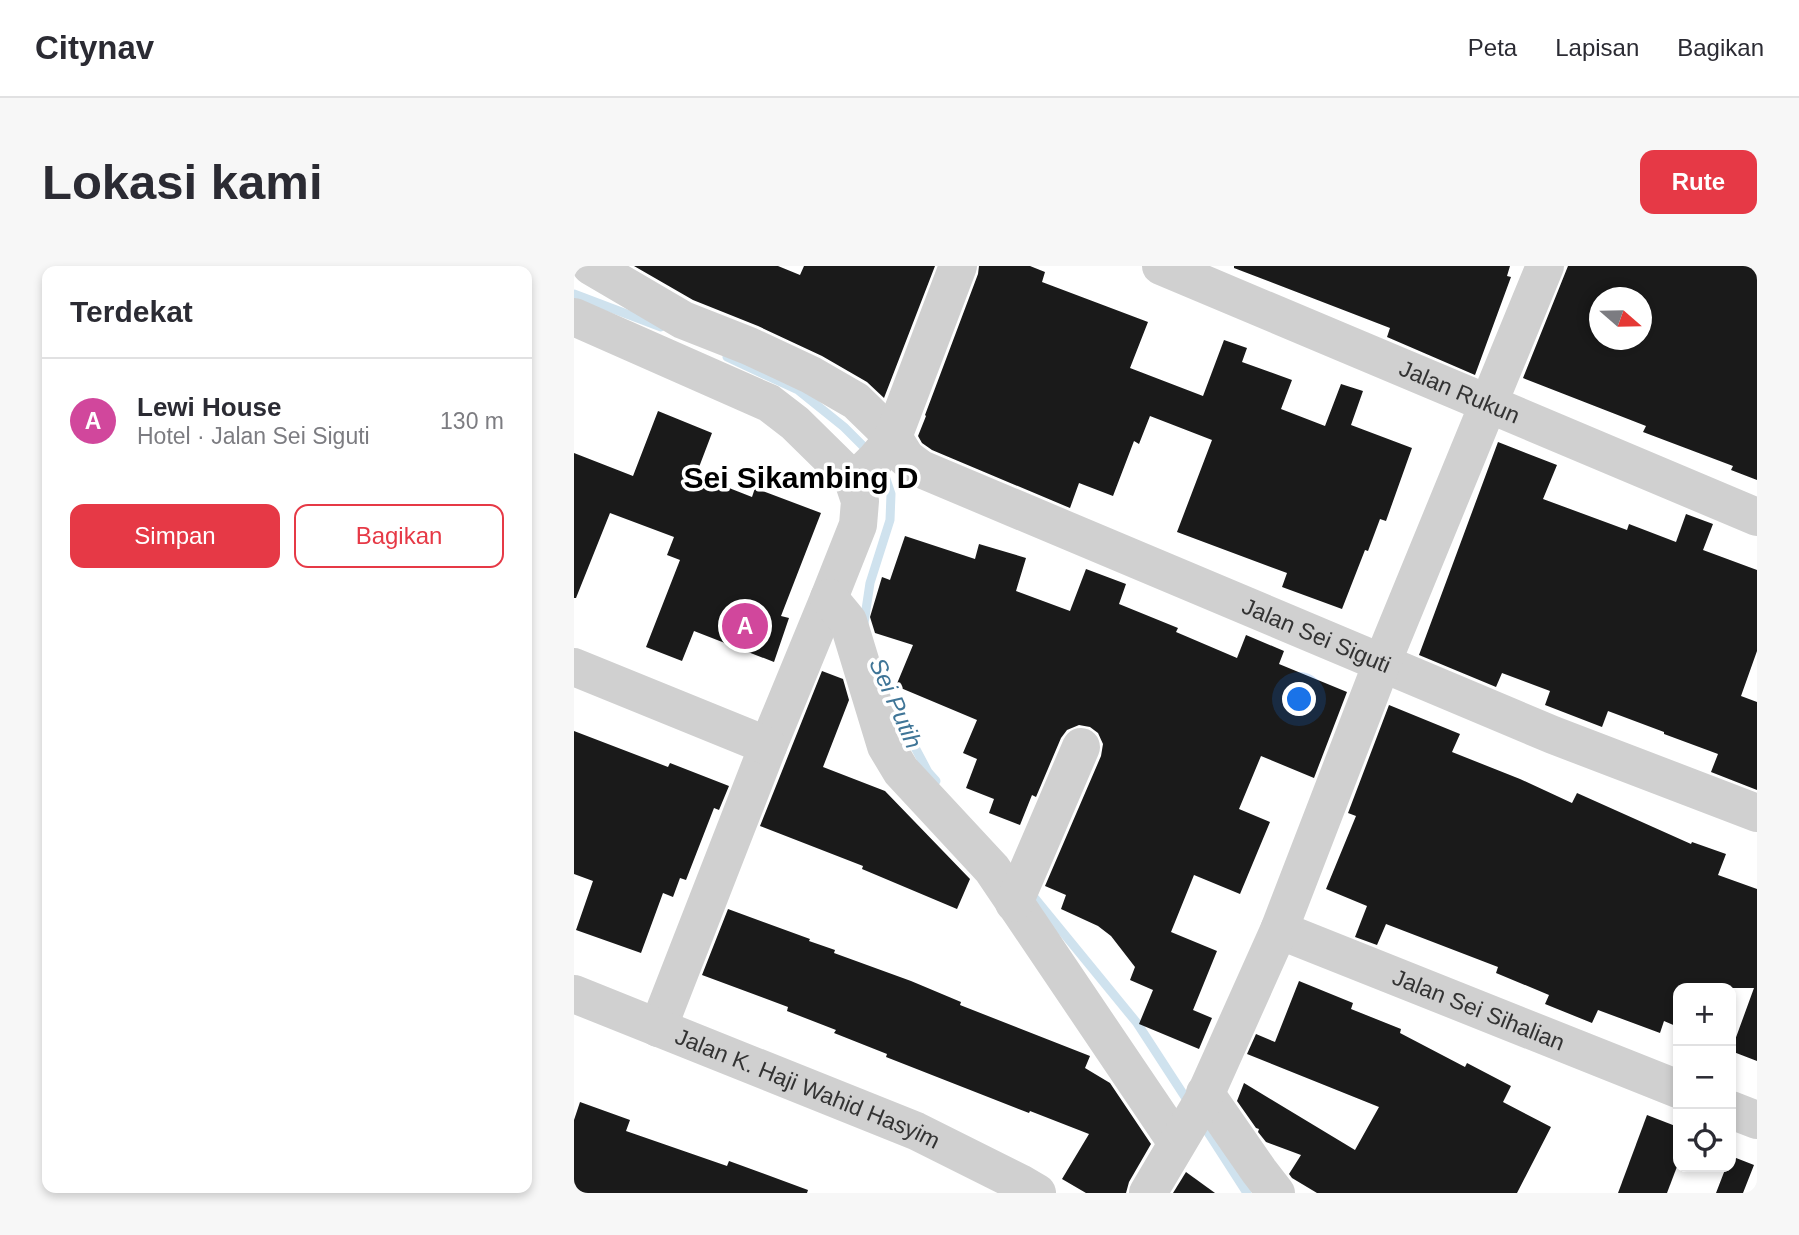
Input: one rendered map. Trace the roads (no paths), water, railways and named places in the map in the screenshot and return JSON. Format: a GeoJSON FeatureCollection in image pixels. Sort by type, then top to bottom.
{"type":"FeatureCollection","features":[{"type":"Feature","properties":{"kind":"street"},"geometry":{"type":"LineString","coordinates":[[591,266],[683,320],[749,346],[811,375],[856,401],[874,459]]}},
{"type":"Feature","properties":{"kind":"street"},"geometry":{"type":"LineString","coordinates":[[658,1028],[858,525],[860,501],[874,459],[958,266]]}},
{"type":"Feature","properties":{"kind":"street","name":"Jalan Rukun"},"geometry":{"type":"LineString","coordinates":[[1161,266],[1757,517]]}},
{"type":"Feature","properties":{"kind":"street"},"geometry":{"type":"LineString","coordinates":[[1148,1193],[1193,1117],[1279,930],[1381,663],[1545,266]]}},
{"type":"Feature","properties":{"kind":"street"},"geometry":{"type":"LineString","coordinates":[[574,317],[769,403],[795,423],[874,459]]}},
{"type":"Feature","properties":{"kind":"street","name":"Jalan Sei Siguti"},"geometry":{"type":"LineString","coordinates":[[874,459],[906,458],[921,469],[1553,735],[1757,813]]}},
{"type":"Feature","properties":{"kind":"street"},"geometry":{"type":"LineString","coordinates":[[830,598],[848,621],[886,746],[901,771],[992,869],[1019,891],[1193,1117],[1276,1193]]}},
{"type":"Feature","properties":{"kind":"street"},"geometry":{"type":"LineString","coordinates":[[574,667],[768,746]]}},
{"type":"Feature","properties":{"kind":"street"},"geometry":{"type":"LineString","coordinates":[[1019,891],[1081,747]]}},
{"type":"Feature","properties":{"kind":"street","name":"Jalan Sei Sihalian"},"geometry":{"type":"LineString","coordinates":[[1279,930],[1673,1087]]}},
{"type":"Feature","properties":{"kind":"street","name":"Jalan K. Haji Wahid Hasyim"},"geometry":{"type":"LineString","coordinates":[[574,995],[916,1131],[1037,1193]]}},
{"type":"Feature","properties":{"kind":"street"},"geometry":{"type":"LineString","coordinates":[[1736,1112],[1757,1120]]}},
{"type":"Feature","properties":{"kind":"waterway","name":"Sei Putih"},"geometry":{"type":"LineString","coordinates":[[574,294],[661,327]]}},
{"type":"Feature","properties":{"kind":"waterway","name":"Sei Putih"},"geometry":{"type":"LineString","coordinates":[[727,357],[798,390],[844,427],[869,452]]}},
{"type":"Feature","properties":{"kind":"waterway","name":"Sei Putih"},"geometry":{"type":"LineString","coordinates":[[864,623],[870,583],[890,520],[891,494],[882,467]]}},
{"type":"Feature","properties":{"kind":"waterway","name":"Sei Putih"},"geometry":{"type":"LineString","coordinates":[[893,706],[928,772],[936,781]]}},
{"type":"Feature","properties":{"kind":"waterway","name":"Sei Putih"},"geometry":{"type":"LineString","coordinates":[[1029,891],[1137,1023],[1189,1103]]}},
{"type":"Feature","properties":{"kind":"waterway","name":"Sei Putih"},"geometry":{"type":"LineString","coordinates":[[1202,1123],[1247,1193]]}},
{"type":"Feature","properties":{"kind":"place","name":"Lewi House"},"geometry":{"type":"Point","coordinates":[745,626]}},
{"type":"Feature","properties":{"kind":"district","name":"Sei Sikambing D"},"geometry":{"type":"Point","coordinates":[801,477]}}]}
